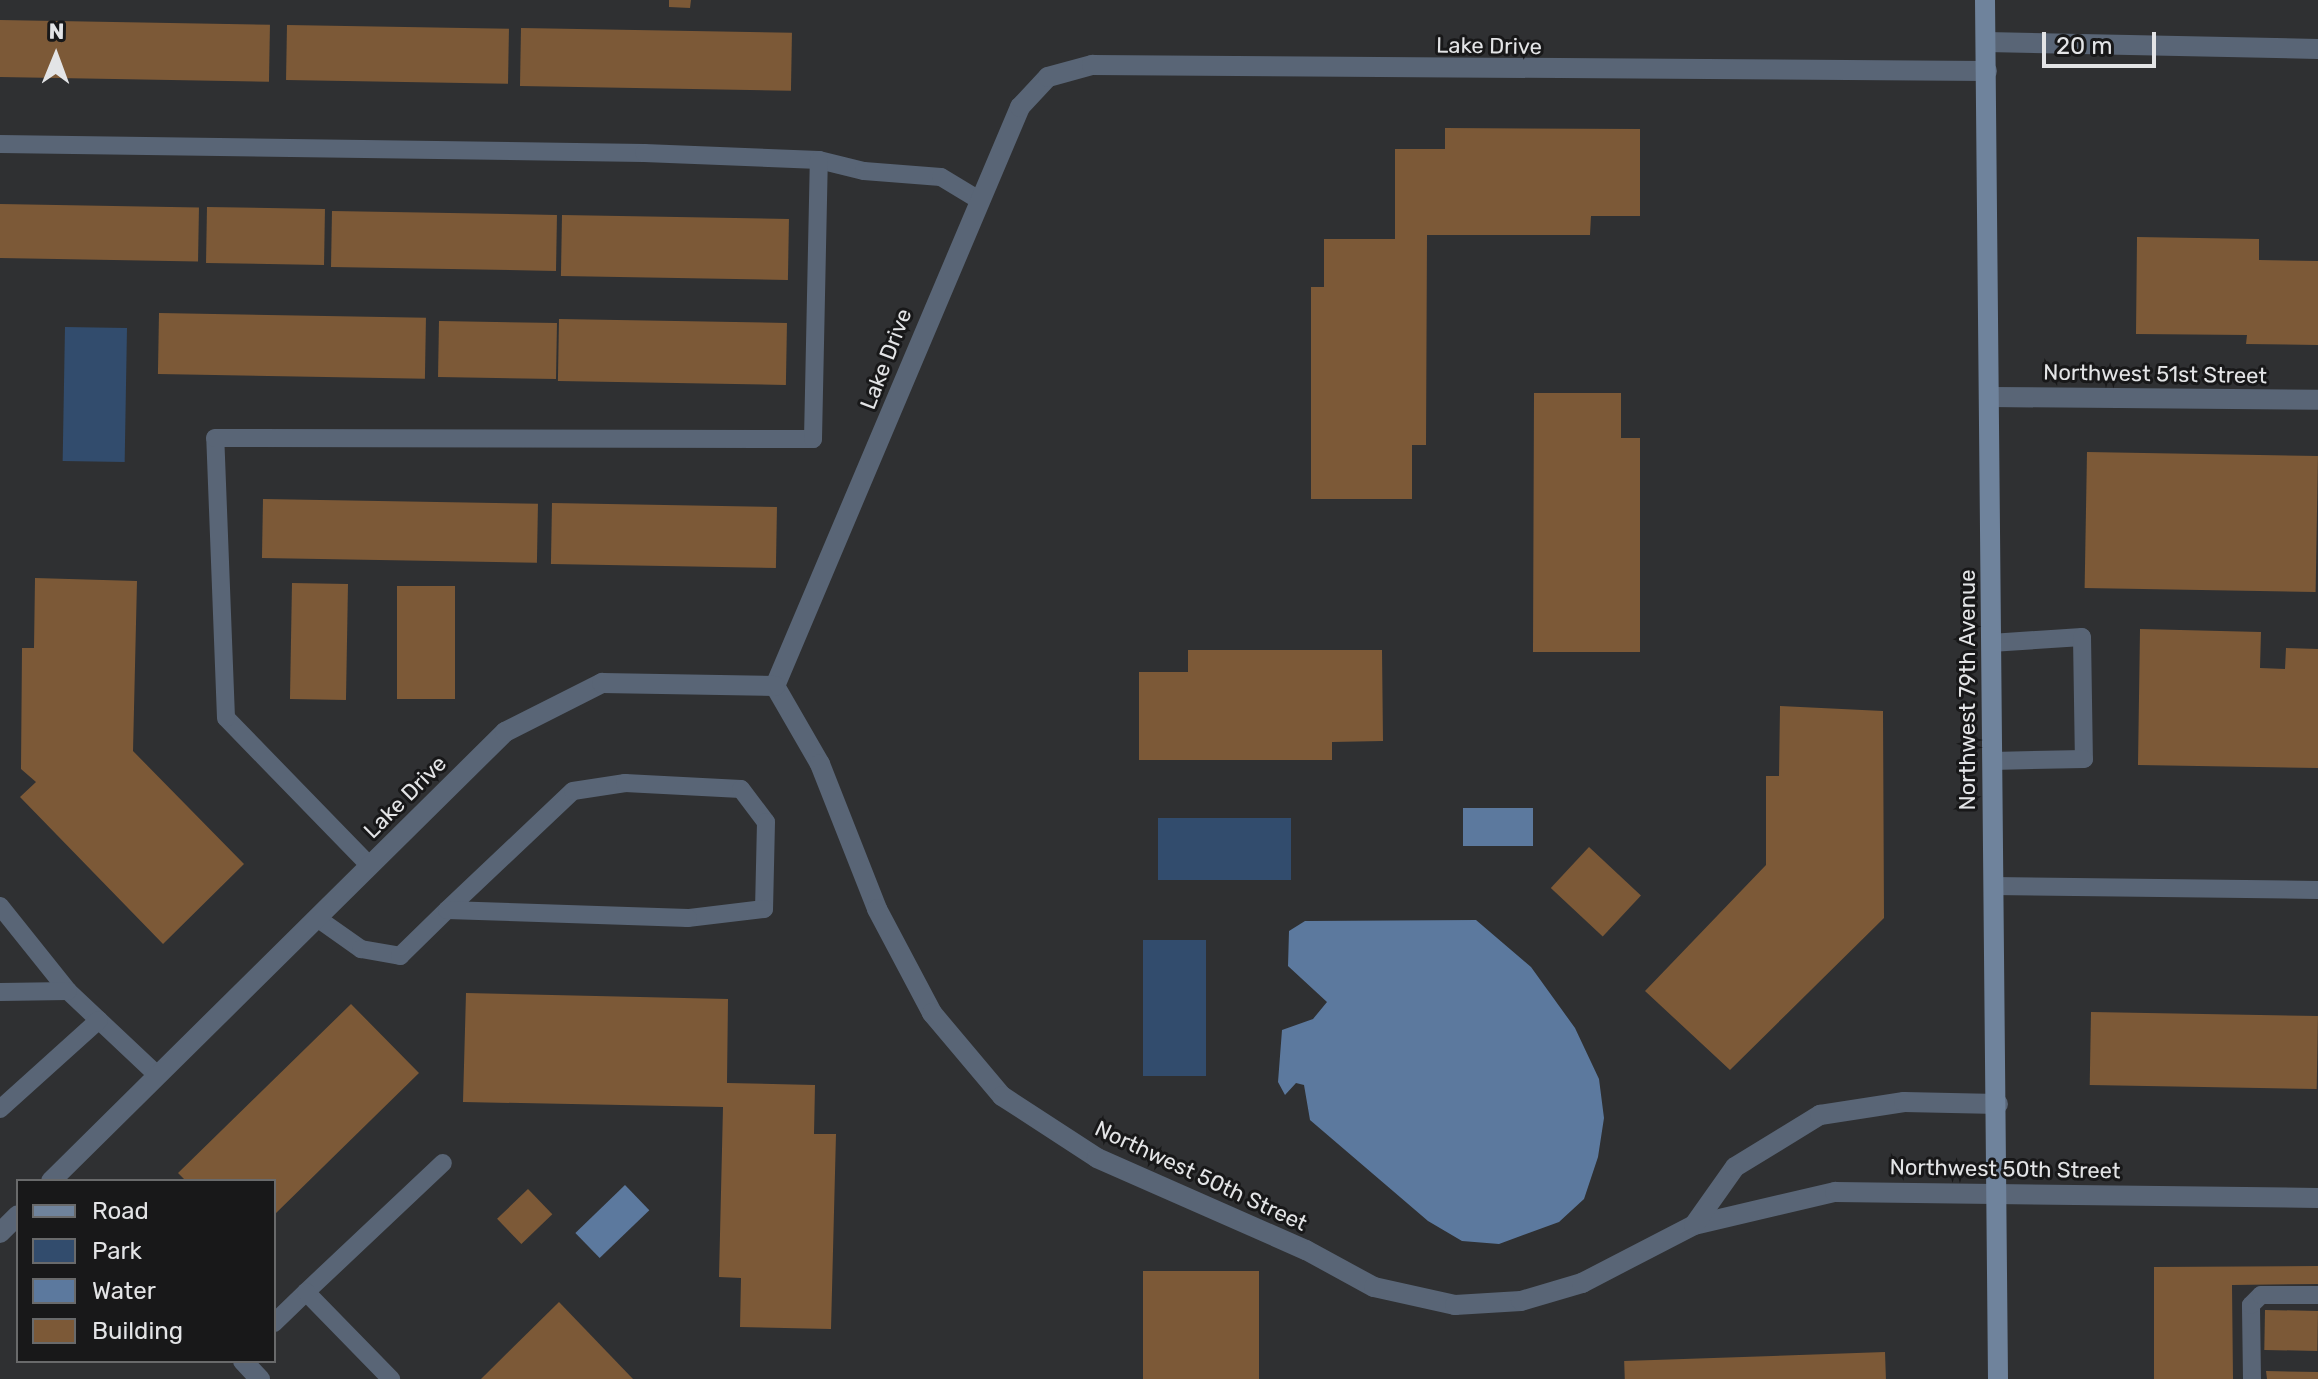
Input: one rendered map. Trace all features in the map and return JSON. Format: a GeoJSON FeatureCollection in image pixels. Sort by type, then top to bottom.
{"type":"FeatureCollection","features":[{"type":"Feature","properties":{"kind":"main road","name":"Northwest 79th Avenue"},"geometry":{"type":"LineString","coordinates":[[1985,0],[1991,397],[1993,886],[1998,1104],[1998,1379]]}},
{"type":"Feature","properties":{"kind":"street"},"geometry":{"type":"LineString","coordinates":[[1986,42],[2318,49]]}},
{"type":"Feature","properties":{"kind":"street","name":"Lake Drive"},"geometry":{"type":"LineString","coordinates":[[56,1179],[157,1075],[505,732],[602,683],[775,686],[1020,107],[1048,77],[1092,65],[1987,71]]}},
{"type":"Feature","properties":{"kind":"street","name":"Northwest 51st Street"},"geometry":{"type":"LineString","coordinates":[[1991,397],[2318,400]]}},
{"type":"Feature","properties":{"kind":"street","name":"Northwest 50th Street"},"geometry":{"type":"LineString","coordinates":[[775,686],[820,764],[877,909],[932,1013],[1002,1096],[1097,1158],[1306,1250],[1374,1287],[1455,1305],[1521,1301],[1582,1283],[1694,1225],[1835,1192],[2318,1198]]}},
{"type":"Feature","properties":{"kind":"street","name":"Northwest 50th Street"},"geometry":{"type":"LineString","coordinates":[[1694,1225],[1735,1167],[1820,1115],[1904,1102],[1998,1104]]}},
{"type":"Feature","properties":{"kind":"street"},"geometry":{"type":"LineString","coordinates":[[0,1233],[16,1217]]}},
{"type":"Feature","properties":{"kind":"street"},"geometry":{"type":"LineString","coordinates":[[245,1363],[260,1379]]}},
{"type":"Feature","properties":{"kind":"lane"},"geometry":{"type":"LineString","coordinates":[[0,144],[819,160],[864,171],[941,177],[979,200]]}},
{"type":"Feature","properties":{"kind":"lane"},"geometry":{"type":"LineString","coordinates":[[370,866],[226,718],[215,438],[813,439],[819,160]]}},
{"type":"Feature","properties":{"kind":"lane"},"geometry":{"type":"LineString","coordinates":[[1991,643],[2082,637],[2084,759],[1992,761]]}},
{"type":"Feature","properties":{"kind":"lane"},"geometry":{"type":"LineString","coordinates":[[317,918],[361,949],[400,956],[447,910],[573,791],[625,783],[741,789],[766,822],[764,909],[688,918],[447,910]]}},
{"type":"Feature","properties":{"kind":"lane"},"geometry":{"type":"LineString","coordinates":[[1993,886],[2318,890]]}},
{"type":"Feature","properties":{"kind":"lane"},"geometry":{"type":"LineString","coordinates":[[1,904],[68,991],[157,1075]]}},
{"type":"Feature","properties":{"kind":"lane"},"geometry":{"type":"LineString","coordinates":[[0,992],[68,991]]}},
{"type":"Feature","properties":{"kind":"lane"},"geometry":{"type":"LineString","coordinates":[[0,1109],[99,1020]]}},
{"type":"Feature","properties":{"kind":"lane"},"geometry":{"type":"LineString","coordinates":[[276,1321],[443,1163]]}},
{"type":"Feature","properties":{"kind":"lane"},"geometry":{"type":"LineString","coordinates":[[306,1292],[391,1379]]}},
{"type":"Feature","properties":{"kind":"lane"},"geometry":{"type":"LineString","coordinates":[[2252,1379],[2251,1305],[2261,1295],[2318,1295]]}},
{"type":"Feature","properties":{"kind":"green space"},"geometry":{"type":"Polygon","coordinates":[[[65,327],[127,328],[125,462],[63,461],[65,327]]]}},
{"type":"Feature","properties":{"kind":"green space"},"geometry":{"type":"Polygon","coordinates":[[[1158,818],[1291,818],[1291,880],[1158,880],[1158,818]]]}},
{"type":"Feature","properties":{"kind":"green space"},"geometry":{"type":"Polygon","coordinates":[[[1143,940],[1206,940],[1206,1076],[1143,1076],[1143,940]]]}},
{"type":"Feature","properties":{"kind":"water"},"geometry":{"type":"Polygon","coordinates":[[[1463,808],[1533,808],[1533,846],[1463,846],[1463,808]]]}},
{"type":"Feature","properties":{"kind":"water"},"geometry":{"type":"Polygon","coordinates":[[[1476,920],[1531,967],[1575,1028],[1599,1079],[1604,1118],[1598,1157],[1584,1199],[1559,1222],[1499,1244],[1462,1241],[1428,1221],[1310,1120],[1304,1085],[1296,1083],[1285,1095],[1278,1082],[1282,1030],[1313,1019],[1327,1002],[1288,966],[1289,931],[1305,921],[1476,920]]]}},
{"type":"Feature","properties":{"kind":"water"},"geometry":{"type":"Polygon","coordinates":[[[625,1185],[649,1210],[600,1258],[575,1233],[625,1185]]]}},
{"type":"Feature","properties":{"kind":"building"},"geometry":{"type":"Polygon","coordinates":[[[669,0],[691,0],[690,8],[669,7],[669,0]]]}},
{"type":"Feature","properties":{"kind":"building"},"geometry":{"type":"Polygon","coordinates":[[[0,20],[270,25],[269,82],[0,77],[0,20]]]}},
{"type":"Feature","properties":{"kind":"building"},"geometry":{"type":"Polygon","coordinates":[[[287,25],[509,29],[508,84],[286,80],[287,25]]]}},
{"type":"Feature","properties":{"kind":"building"},"geometry":{"type":"Polygon","coordinates":[[[521,28],[792,33],[791,91],[520,86],[521,28]]]}},
{"type":"Feature","properties":{"kind":"building"},"geometry":{"type":"Polygon","coordinates":[[[1445,128],[1640,129],[1640,216],[1591,216],[1590,235],[1427,235],[1426,445],[1412,445],[1412,499],[1311,499],[1311,287],[1324,287],[1324,239],[1395,239],[1395,149],[1445,149],[1445,128]]]}},
{"type":"Feature","properties":{"kind":"building"},"geometry":{"type":"Polygon","coordinates":[[[0,204],[199,207],[198,261],[0,258],[0,204]]]}},
{"type":"Feature","properties":{"kind":"building"},"geometry":{"type":"Polygon","coordinates":[[[207,207],[325,209],[324,265],[206,263],[207,207]]]}},
{"type":"Feature","properties":{"kind":"building"},"geometry":{"type":"Polygon","coordinates":[[[332,211],[557,215],[556,271],[331,267],[332,211]]]}},
{"type":"Feature","properties":{"kind":"building"},"geometry":{"type":"Polygon","coordinates":[[[562,215],[789,219],[788,280],[561,276],[562,215]]]}},
{"type":"Feature","properties":{"kind":"building"},"geometry":{"type":"Polygon","coordinates":[[[2137,237],[2259,239],[2259,260],[2318,261],[2318,345],[2246,344],[2247,335],[2136,334],[2137,237]]]}},
{"type":"Feature","properties":{"kind":"building"},"geometry":{"type":"Polygon","coordinates":[[[159,313],[426,318],[425,379],[158,374],[159,313]]]}},
{"type":"Feature","properties":{"kind":"building"},"geometry":{"type":"Polygon","coordinates":[[[559,319],[787,323],[786,385],[558,381],[559,319]]]}},
{"type":"Feature","properties":{"kind":"building"},"geometry":{"type":"Polygon","coordinates":[[[439,321],[557,323],[556,379],[438,377],[439,321]]]}},
{"type":"Feature","properties":{"kind":"building"},"geometry":{"type":"Polygon","coordinates":[[[1534,393],[1621,393],[1621,438],[1640,438],[1640,652],[1533,652],[1534,393]]]}},
{"type":"Feature","properties":{"kind":"building"},"geometry":{"type":"Polygon","coordinates":[[[2087,452],[2318,456],[2316,592],[2085,588],[2087,452]]]}},
{"type":"Feature","properties":{"kind":"building"},"geometry":{"type":"Polygon","coordinates":[[[263,499],[538,504],[537,563],[262,558],[263,499]]]}},
{"type":"Feature","properties":{"kind":"building"},"geometry":{"type":"Polygon","coordinates":[[[552,503],[777,507],[776,568],[551,564],[552,503]]]}},
{"type":"Feature","properties":{"kind":"building"},"geometry":{"type":"Polygon","coordinates":[[[35,578],[137,581],[133,751],[244,864],[163,944],[20,797],[36,782],[21,769],[22,648],[34,648],[35,578]]]}},
{"type":"Feature","properties":{"kind":"building"},"geometry":{"type":"Polygon","coordinates":[[[292,583],[348,584],[346,700],[290,699],[292,583]]]}},
{"type":"Feature","properties":{"kind":"building"},"geometry":{"type":"Polygon","coordinates":[[[397,586],[455,586],[455,699],[397,699],[397,586]]]}},
{"type":"Feature","properties":{"kind":"building"},"geometry":{"type":"Polygon","coordinates":[[[2140,629],[2261,632],[2260,668],[2285,669],[2286,648],[2318,649],[2318,768],[2138,765],[2140,629]]]}},
{"type":"Feature","properties":{"kind":"building"},"geometry":{"type":"Polygon","coordinates":[[[1188,650],[1382,650],[1383,741],[1332,742],[1332,760],[1139,760],[1139,672],[1188,672],[1188,650]]]}},
{"type":"Feature","properties":{"kind":"building"},"geometry":{"type":"Polygon","coordinates":[[[1780,706],[1883,711],[1884,918],[1730,1070],[1645,991],[1766,865],[1766,776],[1779,776],[1780,706]]]}},
{"type":"Feature","properties":{"kind":"building"},"geometry":{"type":"Polygon","coordinates":[[[1589,847],[1641,895],[1603,936],[1551,888],[1589,847]]]}},
{"type":"Feature","properties":{"kind":"building"},"geometry":{"type":"Polygon","coordinates":[[[466,993],[728,999],[727,1083],[815,1085],[814,1134],[836,1134],[831,1329],[740,1327],[741,1278],[719,1277],[723,1107],[463,1102],[466,993]]]}},
{"type":"Feature","properties":{"kind":"building"},"geometry":{"type":"Polygon","coordinates":[[[351,1004],[419,1073],[276,1213],[276,1179],[184,1179],[178,1173],[351,1004]]]}},
{"type":"Feature","properties":{"kind":"building"},"geometry":{"type":"Polygon","coordinates":[[[2091,1012],[2318,1016],[2317,1089],[2090,1085],[2091,1012]]]}},
{"type":"Feature","properties":{"kind":"building"},"geometry":{"type":"Polygon","coordinates":[[[528,1189],[552,1214],[521,1244],[497,1219],[528,1189]]]}},
{"type":"Feature","properties":{"kind":"building"},"geometry":{"type":"Polygon","coordinates":[[[2318,1266],[2318,1284],[2232,1285],[2233,1379],[2154,1379],[2154,1267],[2318,1266]]]}},
{"type":"Feature","properties":{"kind":"building"},"geometry":{"type":"Polygon","coordinates":[[[1143,1271],[1259,1271],[1259,1379],[1143,1379],[1143,1271]]]}},
{"type":"Feature","properties":{"kind":"building"},"geometry":{"type":"Polygon","coordinates":[[[559,1302],[633,1379],[481,1379],[559,1302]]]}},
{"type":"Feature","properties":{"kind":"building"},"geometry":{"type":"Polygon","coordinates":[[[2265,1310],[2318,1311],[2317,1351],[2264,1350],[2265,1310]]]}},
{"type":"Feature","properties":{"kind":"building"},"geometry":{"type":"Polygon","coordinates":[[[1885,1352],[1886,1379],[1625,1379],[1624,1361],[1885,1352]]]}},
{"type":"Feature","properties":{"kind":"building"},"geometry":{"type":"Polygon","coordinates":[[[2266,1371],[2318,1372],[2318,1379],[2267,1379],[2266,1371]]]}}]}
